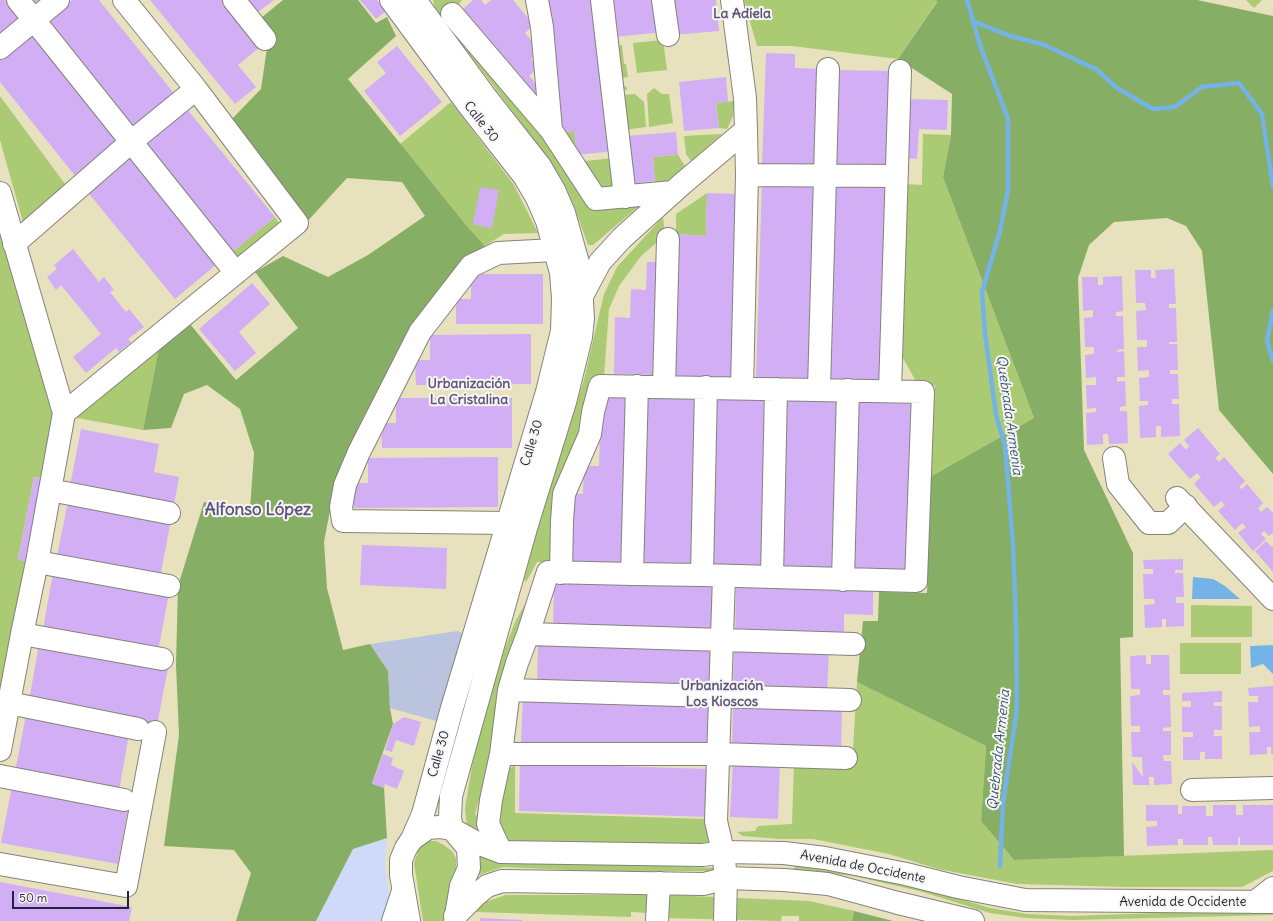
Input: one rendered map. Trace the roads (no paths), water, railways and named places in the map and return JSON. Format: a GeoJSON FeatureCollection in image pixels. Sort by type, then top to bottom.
{"type":"FeatureCollection","features":[{"type":"Feature","properties":{"kind":"street"},"geometry":{"type":"LineString","coordinates":[[18,0],[236,273]]}},
{"type":"Feature","properties":{"kind":"street"},"geometry":{"type":"LineString","coordinates":[[0,48],[58,0]]}},
{"type":"Feature","properties":{"kind":"street"},"geometry":{"type":"LineString","coordinates":[[64,414],[297,223],[196,89],[124,0]]}},
{"type":"Feature","properties":{"kind":"street"},"geometry":{"type":"LineString","coordinates":[[234,0],[265,39]]}},
{"type":"Feature","properties":{"kind":"street","name":"Calle 30"},"geometry":{"type":"LineString","coordinates":[[391,0],[447,77],[524,176],[537,198],[548,221],[561,280],[563,298],[562,331],[547,392],[450,715],[424,808],[412,839],[401,860],[403,891],[410,921]]}},
{"type":"Feature","properties":{"kind":"street","name":"Calle 30"},"geometry":{"type":"LineString","coordinates":[[415,0],[484,96],[540,166],[554,190],[564,213],[580,270],[583,318],[581,337],[567,394],[526,528],[451,796],[450,818],[452,829]]}},
{"type":"Feature","properties":{"kind":"street"},"geometry":{"type":"LineString","coordinates":[[537,0],[542,27],[551,130]]}},
{"type":"Feature","properties":{"kind":"street"},"geometry":{"type":"LineString","coordinates":[[602,0],[625,197]]}},
{"type":"Feature","properties":{"kind":"street"},"geometry":{"type":"LineString","coordinates":[[663,0],[668,35]]}},
{"type":"Feature","properties":{"kind":"street"},"geometry":{"type":"LineString","coordinates":[[732,0],[745,98],[746,130],[747,175],[742,388]]}},
{"type":"Feature","properties":{"kind":"street"},"geometry":{"type":"LineString","coordinates":[[452,14],[551,130],[596,199],[673,192]]}},
{"type":"Feature","properties":{"kind":"street"},"geometry":{"type":"LineString","coordinates":[[819,389],[828,69]]}},
{"type":"Feature","properties":{"kind":"street"},"geometry":{"type":"LineString","coordinates":[[890,391],[900,71]]}},
{"type":"Feature","properties":{"kind":"street"},"geometry":{"type":"LineString","coordinates":[[14,244],[131,142],[196,89]]}},
{"type":"Feature","properties":{"kind":"street"},"geometry":{"type":"LineString","coordinates":[[582,296],[600,262],[622,238],[746,130]]}},
{"type":"Feature","properties":{"kind":"street"},"geometry":{"type":"LineString","coordinates":[[747,175],[896,176]]}},
{"type":"Feature","properties":{"kind":"street"},"geometry":{"type":"LineString","coordinates":[[0,193],[64,414],[38,562],[22,634],[0,750]]}},
{"type":"Feature","properties":{"kind":"street"},"geometry":{"type":"LineString","coordinates":[[664,387],[668,239]]}},
{"type":"Feature","properties":{"kind":"street"},"geometry":{"type":"LineString","coordinates":[[508,523],[343,521],[341,507],[345,486],[359,452],[420,332],[471,266],[498,253],[555,250]]}},
{"type":"Feature","properties":{"kind":"street"},"geometry":{"type":"LineString","coordinates":[[501,852],[488,824],[491,800],[501,754],[509,690],[517,662],[554,572],[562,521],[564,494],[590,434],[593,412],[600,386],[923,392],[916,581],[554,572]]}},
{"type":"Feature","properties":{"kind":"street"},"geometry":{"type":"LineString","coordinates":[[632,574],[637,386]]}},
{"type":"Feature","properties":{"kind":"street"},"geometry":{"type":"LineString","coordinates":[[702,575],[706,387]]}},
{"type":"Feature","properties":{"kind":"street"},"geometry":{"type":"LineString","coordinates":[[772,577],[776,389]]}},
{"type":"Feature","properties":{"kind":"street"},"geometry":{"type":"LineString","coordinates":[[842,580],[848,390]]}},
{"type":"Feature","properties":{"kind":"street"},"geometry":{"type":"LineString","coordinates":[[1114,458],[1118,484],[1149,523],[1168,523],[1181,502],[1273,599]]}},
{"type":"Feature","properties":{"kind":"street"},"geometry":{"type":"LineString","coordinates":[[50,490],[169,513]]}},
{"type":"Feature","properties":{"kind":"street"},"geometry":{"type":"LineString","coordinates":[[38,562],[169,586]]}},
{"type":"Feature","properties":{"kind":"street"},"geometry":{"type":"LineString","coordinates":[[724,576],[716,821],[723,852],[726,878],[725,921]]}},
{"type":"Feature","properties":{"kind":"street"},"geometry":{"type":"LineString","coordinates":[[22,634],[162,659]]}},
{"type":"Feature","properties":{"kind":"street"},"geometry":{"type":"LineString","coordinates":[[528,634],[854,644]]}},
{"type":"Feature","properties":{"kind":"street"},"geometry":{"type":"LineString","coordinates":[[509,690],[850,700]]}},
{"type":"Feature","properties":{"kind":"street"},"geometry":{"type":"LineString","coordinates":[[0,864],[126,886],[147,730],[9,703]]}},
{"type":"Feature","properties":{"kind":"street"},"geometry":{"type":"LineString","coordinates":[[501,754],[719,754],[846,758]]}},
{"type":"Feature","properties":{"kind":"street"},"geometry":{"type":"LineString","coordinates":[[0,776],[124,800]]}},
{"type":"Feature","properties":{"kind":"street"},"geometry":{"type":"LineString","coordinates":[[1192,790],[1273,788]]}},
{"type":"Feature","properties":{"kind":"street","name":"Avenida de Occidente"},"geometry":{"type":"LineString","coordinates":[[412,839],[428,828],[439,827],[452,829],[501,852],[703,855],[723,852],[784,853],[825,858],[1025,900],[1264,902]]}},
{"type":"Feature","properties":{"kind":"street"},"geometry":{"type":"LineString","coordinates":[[452,829],[468,848],[469,868],[461,886],[455,918]]}},
{"type":"Feature","properties":{"kind":"street","name":"Avenida de Occidente"},"geometry":{"type":"LineString","coordinates":[[455,918],[476,895],[487,886],[502,881],[704,884],[726,878],[784,880],[828,884],[898,904],[973,921]]}},
{"type":"Feature","properties":{"kind":"street"},"geometry":{"type":"LineString","coordinates":[[657,921],[659,883]]}},
{"type":"Feature","properties":{"kind":"street"},"geometry":{"type":"LineString","coordinates":[[1264,902],[1273,888]]}},
{"type":"Feature","properties":{"kind":"street"},"geometry":{"type":"LineString","coordinates":[[392,921],[403,891]]}},
{"type":"Feature","properties":{"kind":"water"},"geometry":{"type":"Polygon","coordinates":[[[1193,577],[1213,579],[1225,586],[1240,599],[1192,599],[1193,577]]]}},
{"type":"Feature","properties":{"kind":"water"},"geometry":{"type":"Polygon","coordinates":[[[1273,645],[1273,674],[1263,664],[1251,668],[1250,646],[1273,645]]]}},
{"type":"Feature","properties":{"kind":"waterway","name":"Quebrada Armenia"},"geometry":{"type":"LineString","coordinates":[[967,0],[980,45],[1008,119],[1008,190],[1000,231],[982,292],[985,333],[996,415],[1005,445],[1013,544],[1016,624],[1017,709],[1003,803],[1000,866]]}},
{"type":"Feature","properties":{"kind":"waterway"},"geometry":{"type":"LineString","coordinates":[[973,21],[1010,36],[1042,44],[1096,69],[1117,88],[1153,109],[1175,107],[1202,87],[1239,83],[1262,114],[1273,187]]}},
{"type":"Feature","properties":{"kind":"waterway"},"geometry":{"type":"LineString","coordinates":[[1273,310],[1267,341],[1273,361]]}},
{"type":"Feature","properties":{"kind":"district","name":"La Adíela"},"geometry":{"type":"Point","coordinates":[742,14]}},
{"type":"Feature","properties":{"kind":"district","name":"Urbanización La Cristalina"},"geometry":{"type":"Point","coordinates":[469,392]}},
{"type":"Feature","properties":{"kind":"district","name":"Alfonso López"},"geometry":{"type":"Point","coordinates":[258,510]}},
{"type":"Feature","properties":{"kind":"district","name":"Urbanización Los Kioscos"},"geometry":{"type":"Point","coordinates":[722,694]}}]}
